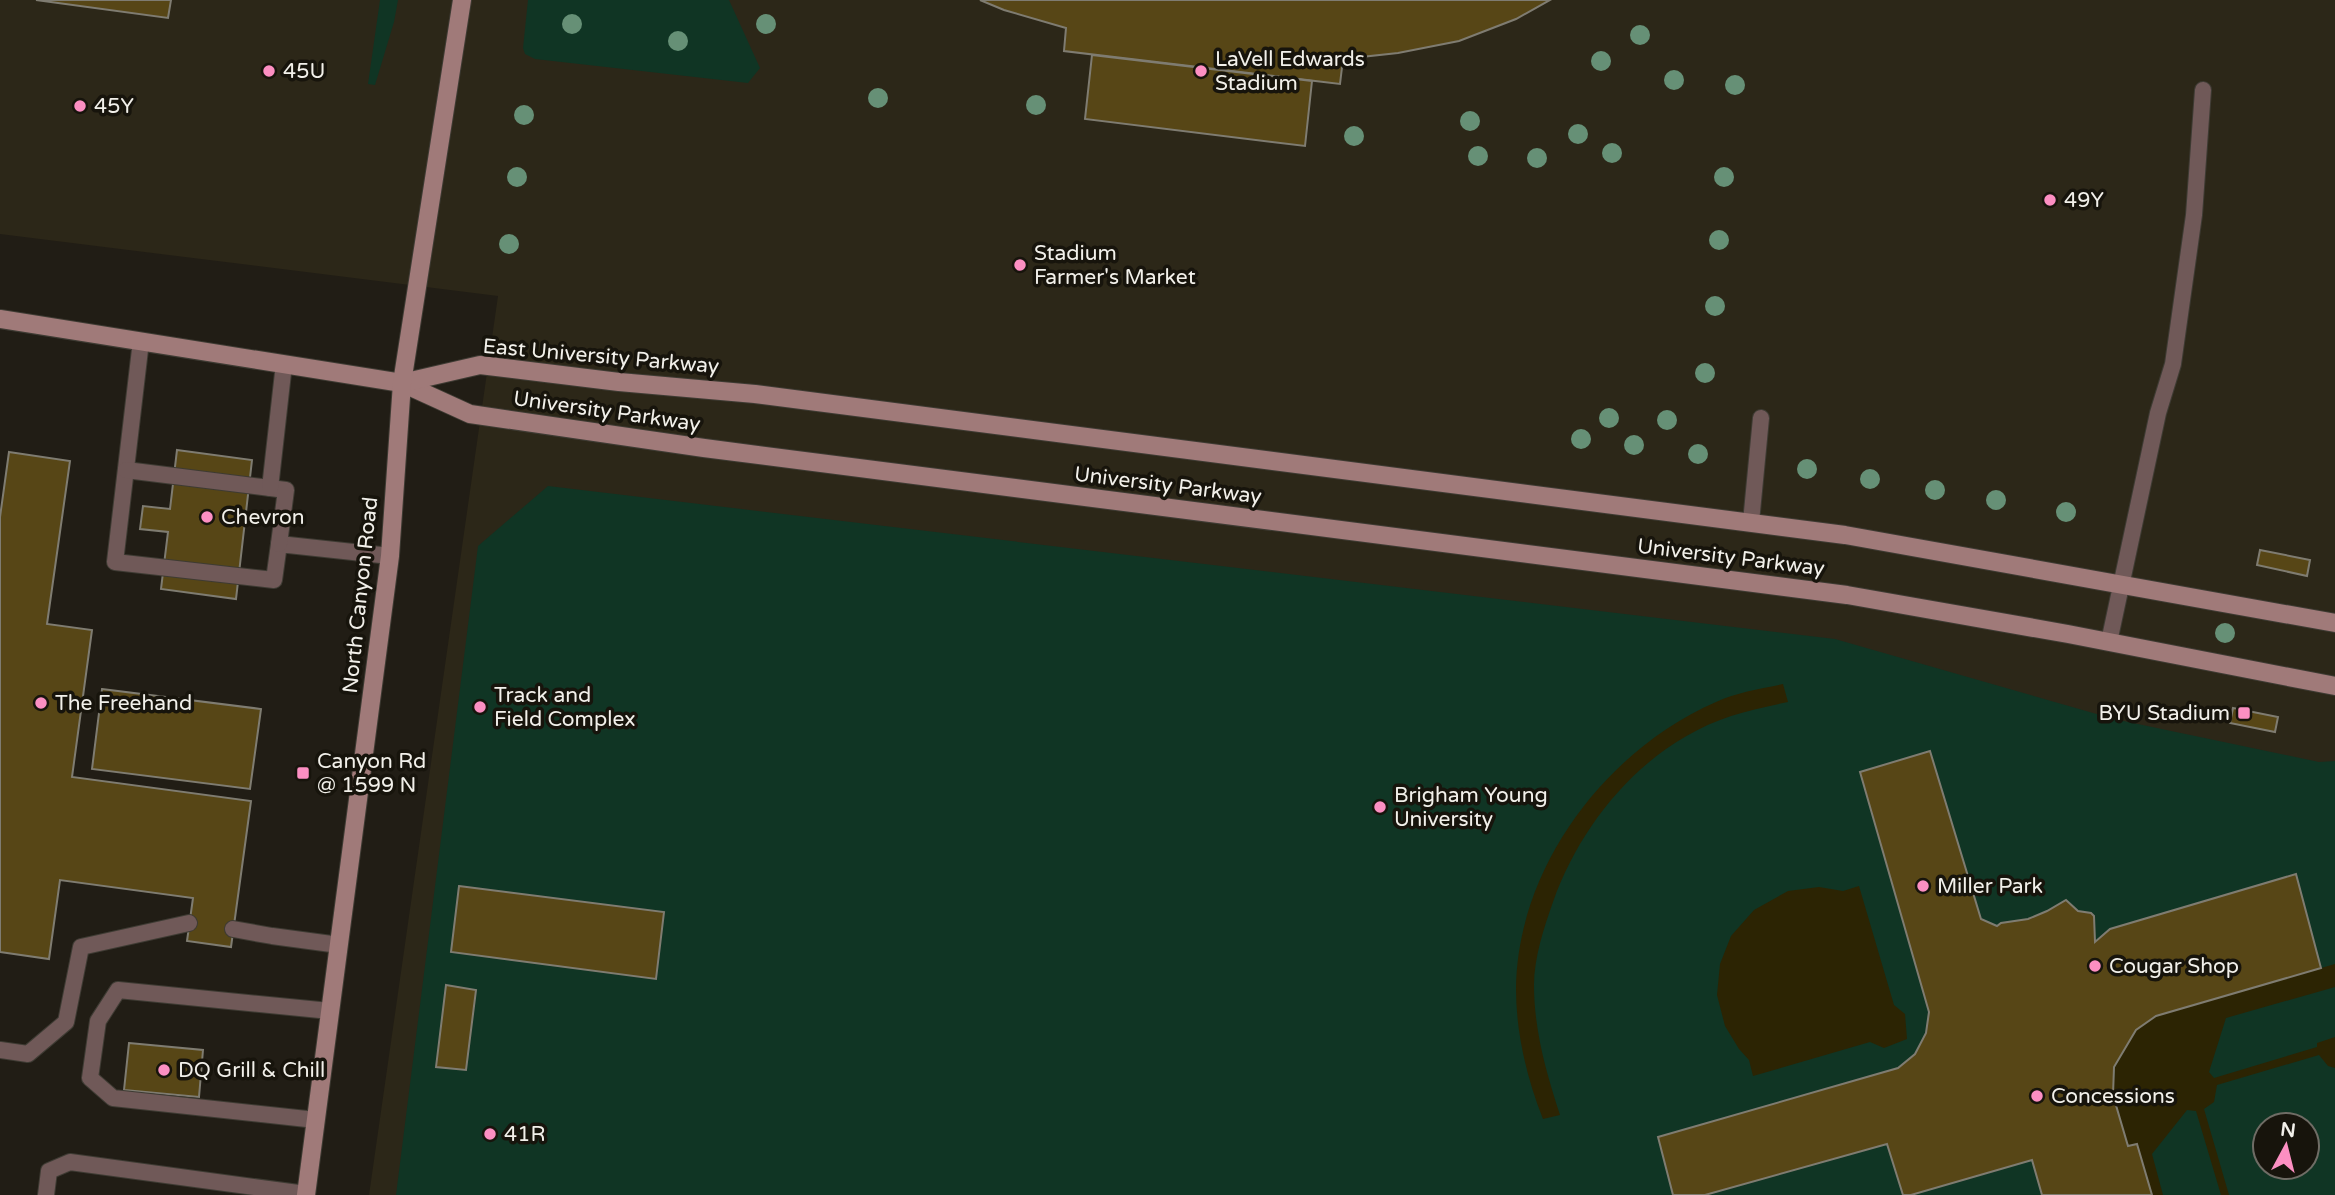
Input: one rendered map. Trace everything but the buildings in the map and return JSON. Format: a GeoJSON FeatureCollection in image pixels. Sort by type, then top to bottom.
{"type":"FeatureCollection","features":[{"type":"Feature","properties":{"kind":"main road","name":"North Canyon Road"},"geometry":{"type":"LineString","coordinates":[[306,1194],[390,556],[402,383],[462,0]]}},
{"type":"Feature","properties":{"kind":"main road","name":"University Parkway"},"geometry":{"type":"LineString","coordinates":[[0,319],[402,383],[470,414],[704,449],[1847,595],[2335,686]]}},
{"type":"Feature","properties":{"kind":"main road","name":"East University Parkway"},"geometry":{"type":"LineString","coordinates":[[402,383],[480,365],[619,382],[755,394]]}},
{"type":"Feature","properties":{"kind":"main road","name":"University Parkway"},"geometry":{"type":"LineString","coordinates":[[755,394],[1846,535],[2335,623]]}},
{"type":"Feature","properties":{"kind":"lane"},"geometry":{"type":"LineString","coordinates":[[2109,642],[2158,413],[2173,364],[2194,215],[2203,90]]}},
{"type":"Feature","properties":{"kind":"lane"},"geometry":{"type":"LineString","coordinates":[[126,470],[286,490],[274,580],[115,562],[141,341]]}},
{"type":"Feature","properties":{"kind":"lane"},"geometry":{"type":"LineString","coordinates":[[270,488],[284,364]]}},
{"type":"Feature","properties":{"kind":"lane"},"geometry":{"type":"LineString","coordinates":[[1751,522],[1761,418]]}},
{"type":"Feature","properties":{"kind":"lane"},"geometry":{"type":"LineString","coordinates":[[279,544],[390,556]]}},
{"type":"Feature","properties":{"kind":"lane"},"geometry":{"type":"LineString","coordinates":[[0,1050],[28,1054],[66,1022],[81,947],[189,923]]}},
{"type":"Feature","properties":{"kind":"lane"},"geometry":{"type":"LineString","coordinates":[[233,929],[339,945]]}},
{"type":"Feature","properties":{"kind":"lane"},"geometry":{"type":"LineString","coordinates":[[316,1120],[113,1098],[90,1078],[98,1021],[118,990],[330,1011]]}},
{"type":"Feature","properties":{"kind":"lane"},"geometry":{"type":"LineString","coordinates":[[46,1195],[49,1171],[70,1162],[306,1194]]}},
{"type":"Feature","properties":{"kind":"shaded area","name":"Brigham Young University"},"geometry":{"type":"Polygon","coordinates":[[[0,0],[2335,0],[2335,1195],[369,1195],[498,296],[0,234],[0,0]]]}},
{"type":"Feature","properties":{"kind":"green space"},"geometry":{"type":"Polygon","coordinates":[[[380,0],[398,0],[375,85],[368,84],[380,0]]]}},
{"type":"Feature","properties":{"kind":"green space"},"geometry":{"type":"Polygon","coordinates":[[[528,0],[729,0],[760,68],[748,83],[535,59],[525,54],[523,48],[528,0]]]}},
{"type":"Feature","properties":{"kind":"green space"},"geometry":{"type":"Polygon","coordinates":[[[548,486],[1835,639],[2114,719],[2319,762],[2335,761],[2335,1195],[396,1195],[478,546],[548,486]]]}},
{"type":"Feature","properties":{"kind":"sand"},"geometry":{"type":"Polygon","coordinates":[[[1783,684],[1788,702],[1731,716],[1671,745],[1621,789],[1581,842],[1553,902],[1536,964],[1534,985],[1539,1035],[1560,1115],[1543,1119],[1524,1056],[1516,989],[1520,944],[1532,899],[1551,857],[1575,818],[1605,782],[1638,750],[1676,723],[1716,702],[1740,693],[1783,684]]]}},
{"type":"Feature","properties":{"kind":"sand"},"geometry":{"type":"Polygon","coordinates":[[[1859,886],[1894,1005],[1905,1014],[1907,1039],[1884,1048],[1870,1042],[1753,1076],[1749,1060],[1725,1026],[1717,995],[1720,964],[1731,936],[1754,910],[1788,891],[1819,887],[1843,891],[1859,886]]]}},
{"type":"Feature","properties":{"kind":"sand"},"geometry":{"type":"Polygon","coordinates":[[[2335,964],[2335,987],[2226,1018],[2209,1072],[2214,1078],[2317,1047],[2317,1043],[2335,1037],[2335,1068],[2328,1066],[2319,1055],[2217,1085],[2214,1102],[2204,1109],[2229,1195],[2221,1195],[2196,1111],[2187,1110],[2152,1154],[2163,1195],[2152,1195],[2137,1144],[2128,1146],[2113,1095],[2115,1067],[2136,1030],[2156,1016],[2335,964]]]}},
{"type":"Feature","properties":{"kind":"place","name":"45U"},"geometry":{"type":"Point","coordinates":[269,71]}},
{"type":"Feature","properties":{"kind":"place","name":"LaVell Edwards Stadium"},"geometry":{"type":"Point","coordinates":[1201,71]}},
{"type":"Feature","properties":{"kind":"place","name":"45Y"},"geometry":{"type":"Point","coordinates":[80,106]}},
{"type":"Feature","properties":{"kind":"place","name":"49Y"},"geometry":{"type":"Point","coordinates":[2050,200]}},
{"type":"Feature","properties":{"kind":"place","name":"Stadium Farmer's Market"},"geometry":{"type":"Point","coordinates":[1020,265]}},
{"type":"Feature","properties":{"kind":"place","name":"Chevron"},"geometry":{"type":"Point","coordinates":[207,517]}},
{"type":"Feature","properties":{"kind":"place","name":"The Freehand"},"geometry":{"type":"Point","coordinates":[41,703]}},
{"type":"Feature","properties":{"kind":"place","name":"Track and Field Complex"},"geometry":{"type":"Point","coordinates":[480,707]}},
{"type":"Feature","properties":{"kind":"place","name":"BYU Stadium"},"geometry":{"type":"Point","coordinates":[2244,713]}},
{"type":"Feature","properties":{"kind":"place","name":"Canyon Rd @ 1599 N"},"geometry":{"type":"Point","coordinates":[303,773]}},
{"type":"Feature","properties":{"kind":"place","name":"Brigham Young University"},"geometry":{"type":"Point","coordinates":[1380,807]}},
{"type":"Feature","properties":{"kind":"place","name":"Miller Park"},"geometry":{"type":"Point","coordinates":[1923,886]}},
{"type":"Feature","properties":{"kind":"place","name":"Cougar Shop"},"geometry":{"type":"Point","coordinates":[2095,966]}},
{"type":"Feature","properties":{"kind":"place","name":"DQ Grill & Chill"},"geometry":{"type":"Point","coordinates":[164,1070]}},
{"type":"Feature","properties":{"kind":"place","name":"Concessions"},"geometry":{"type":"Point","coordinates":[2037,1096]}},
{"type":"Feature","properties":{"kind":"place","name":"41R"},"geometry":{"type":"Point","coordinates":[490,1134]}}]}
